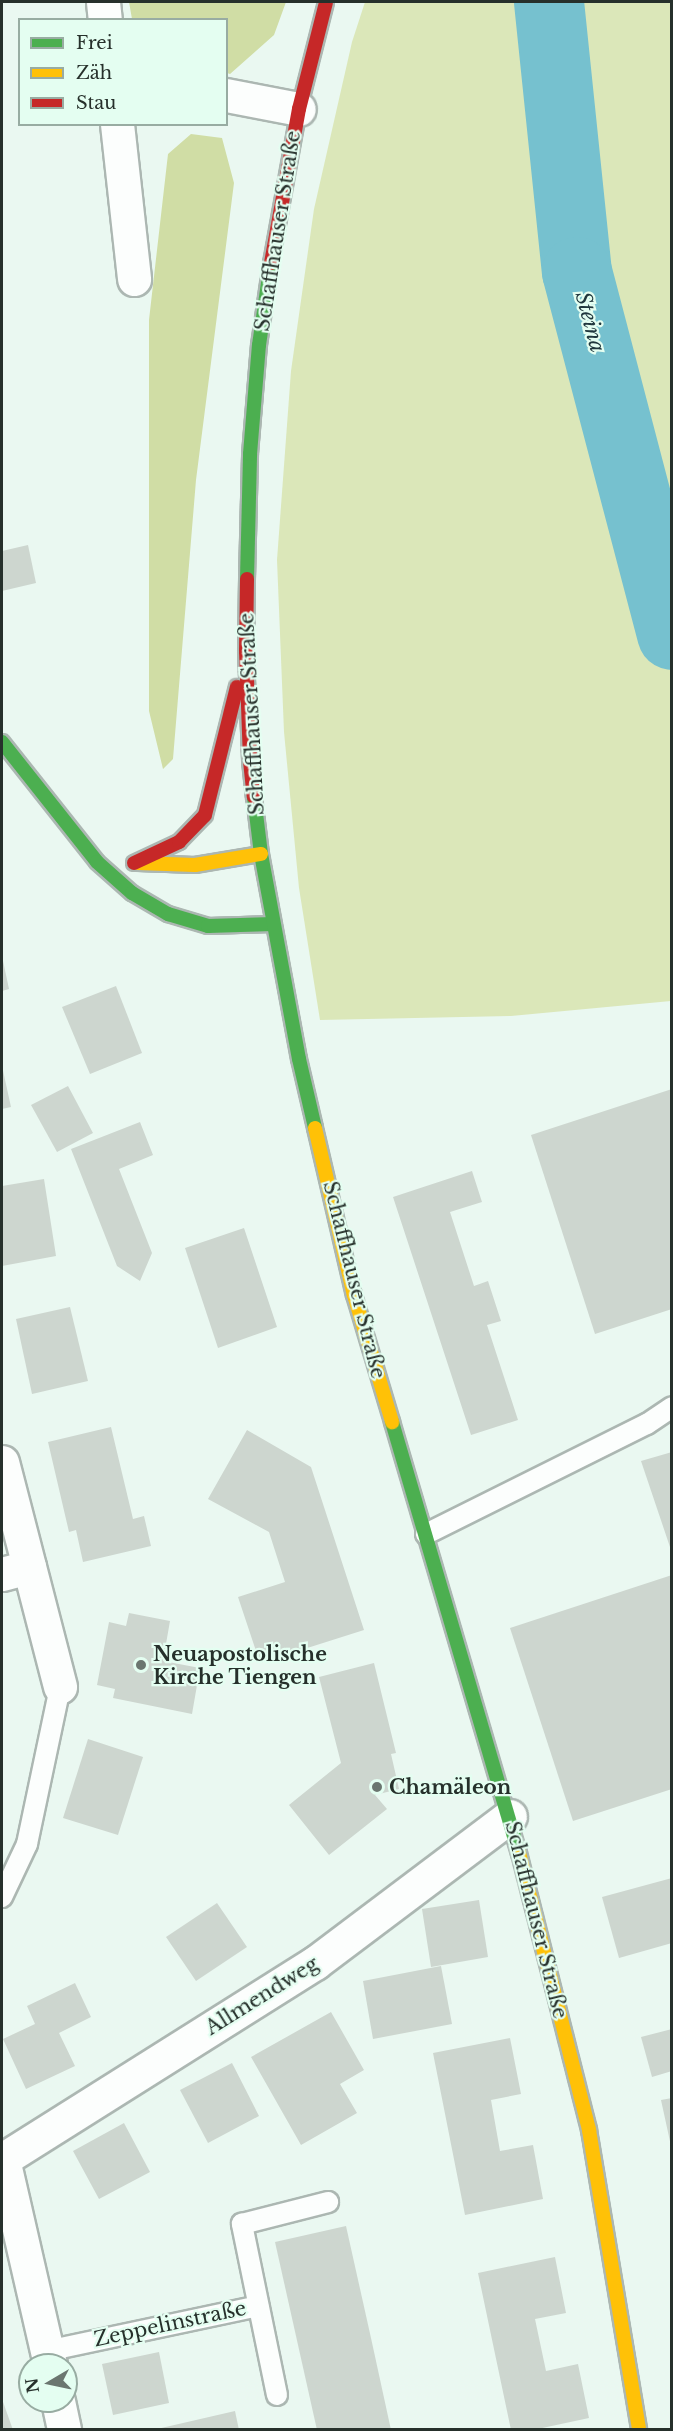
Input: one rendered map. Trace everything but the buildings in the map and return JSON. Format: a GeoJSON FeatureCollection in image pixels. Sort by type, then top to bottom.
{"type":"FeatureCollection","features":[{"type":"Feature","properties":{"kind":"main road","name":"Schaffhauser Straße"},"geometry":{"type":"LineString","coordinates":[[326,2],[299,108],[273,249],[259,345],[250,454],[246,651],[250,761],[261,854],[299,1059],[354,1295],[510,1816],[589,2130],[639,2430]]}},
{"type":"Feature","properties":{"kind":"main road"},"geometry":{"type":"LineString","coordinates":[[134,863],[179,842],[204,815],[246,651]]}},
{"type":"Feature","properties":{"kind":"main road"},"geometry":{"type":"LineString","coordinates":[[2,742],[97,862],[132,893],[168,914],[208,926],[273,924]]}},
{"type":"Feature","properties":{"kind":"main road"},"geometry":{"type":"LineString","coordinates":[[97,862],[195,866],[261,854]]}},
{"type":"Feature","properties":{"kind":"street"},"geometry":{"type":"LineString","coordinates":[[103,2],[105,18]]}},
{"type":"Feature","properties":{"kind":"street","name":"Schaffhauser Straße"},"geometry":{"type":"LineString","coordinates":[[228,95],[299,108]]}},
{"type":"Feature","properties":{"kind":"street"},"geometry":{"type":"LineString","coordinates":[[117,126],[134,279]]}},
{"type":"Feature","properties":{"kind":"street"},"geometry":{"type":"LineString","coordinates":[[2,1462],[15,1570],[60,1687]]}},
{"type":"Feature","properties":{"kind":"street","name":"Allmendweg"},"geometry":{"type":"LineString","coordinates":[[2,2159],[315,1963],[510,1816]]}},
{"type":"Feature","properties":{"kind":"street","name":"Zeppelinstraße"},"geometry":{"type":"LineString","coordinates":[[2,2159],[47,2353]]}},
{"type":"Feature","properties":{"kind":"street"},"geometry":{"type":"LineString","coordinates":[[60,2413],[64,2430]]}},
{"type":"Feature","properties":{"kind":"lane"},"geometry":{"type":"LineString","coordinates":[[426,1533],[647,1424],[672,1407]]}},
{"type":"Feature","properties":{"kind":"lane"},"geometry":{"type":"LineString","coordinates":[[2,1897],[27,1844],[60,1687]]}},
{"type":"Feature","properties":{"kind":"lane","name":"Zeppelinstraße"},"geometry":{"type":"LineString","coordinates":[[278,2395],[242,2224],[328,2202]]}},
{"type":"Feature","properties":{"kind":"lane","name":"Zeppelinstraße"},"geometry":{"type":"LineString","coordinates":[[68,2353],[258,2306]]}},
{"type":"Feature","properties":{"kind":"green space"},"geometry":{"type":"Polygon","coordinates":[[[129,2],[286,2],[274,35],[230,74],[228,73],[228,18],[132,18],[129,2]]]}},
{"type":"Feature","properties":{"kind":"green space"},"geometry":{"type":"Polygon","coordinates":[[[365,2],[671,2],[671,1001],[511,1016],[320,1020],[299,888],[284,732],[277,560],[291,371],[314,209],[352,42],[365,2]]]}},
{"type":"Feature","properties":{"kind":"green space"},"geometry":{"type":"Polygon","coordinates":[[[191,134],[222,138],[234,183],[196,480],[173,759],[163,769],[149,711],[149,320],[168,154],[191,134]]]}},
{"type":"Feature","properties":{"kind":"waterway","name":"Steina"},"geometry":{"type":"LineString","coordinates":[[549,2],[577,272],[672,635]]}},
{"type":"Feature","properties":{"kind":"traffic: fast"},"geometry":{"type":"LineString","coordinates":[[247,579],[250,454],[259,345],[271,263]]}},
{"type":"Feature","properties":{"kind":"traffic: fast"},"geometry":{"type":"LineString","coordinates":[[2,742],[97,862],[132,893],[168,914],[208,926],[273,924]]}},
{"type":"Feature","properties":{"kind":"traffic: fast"},"geometry":{"type":"LineString","coordinates":[[254,797],[261,854],[299,1059],[315,1128]]}},
{"type":"Feature","properties":{"kind":"traffic: fast"},"geometry":{"type":"LineString","coordinates":[[392,1422],[519,1853]]}},
{"type":"Feature","properties":{"kind":"traffic: slow"},"geometry":{"type":"LineString","coordinates":[[138,863],[195,865],[261,854]]}},
{"type":"Feature","properties":{"kind":"traffic: slow"},"geometry":{"type":"LineString","coordinates":[[315,1128],[354,1295],[392,1422]]}},
{"type":"Feature","properties":{"kind":"traffic: slow"},"geometry":{"type":"LineString","coordinates":[[519,1853],[589,2130],[639,2430]]}},
{"type":"Feature","properties":{"kind":"traffic: jam"},"geometry":{"type":"LineString","coordinates":[[271,263],[299,109],[326,2]]}},
{"type":"Feature","properties":{"kind":"traffic: jam"},"geometry":{"type":"LineString","coordinates":[[247,579],[246,651],[250,761],[254,797]]}},
{"type":"Feature","properties":{"kind":"traffic: jam"},"geometry":{"type":"LineString","coordinates":[[134,863],[179,842],[205,815],[237,687]]}},
{"type":"Feature","properties":{"kind":"place","name":"Neuapostolische Kirche Tiengen"},"geometry":{"type":"Point","coordinates":[141,1665]}},
{"type":"Feature","properties":{"kind":"place","name":"Chamäleon"},"geometry":{"type":"Point","coordinates":[377,1787]}}]}
